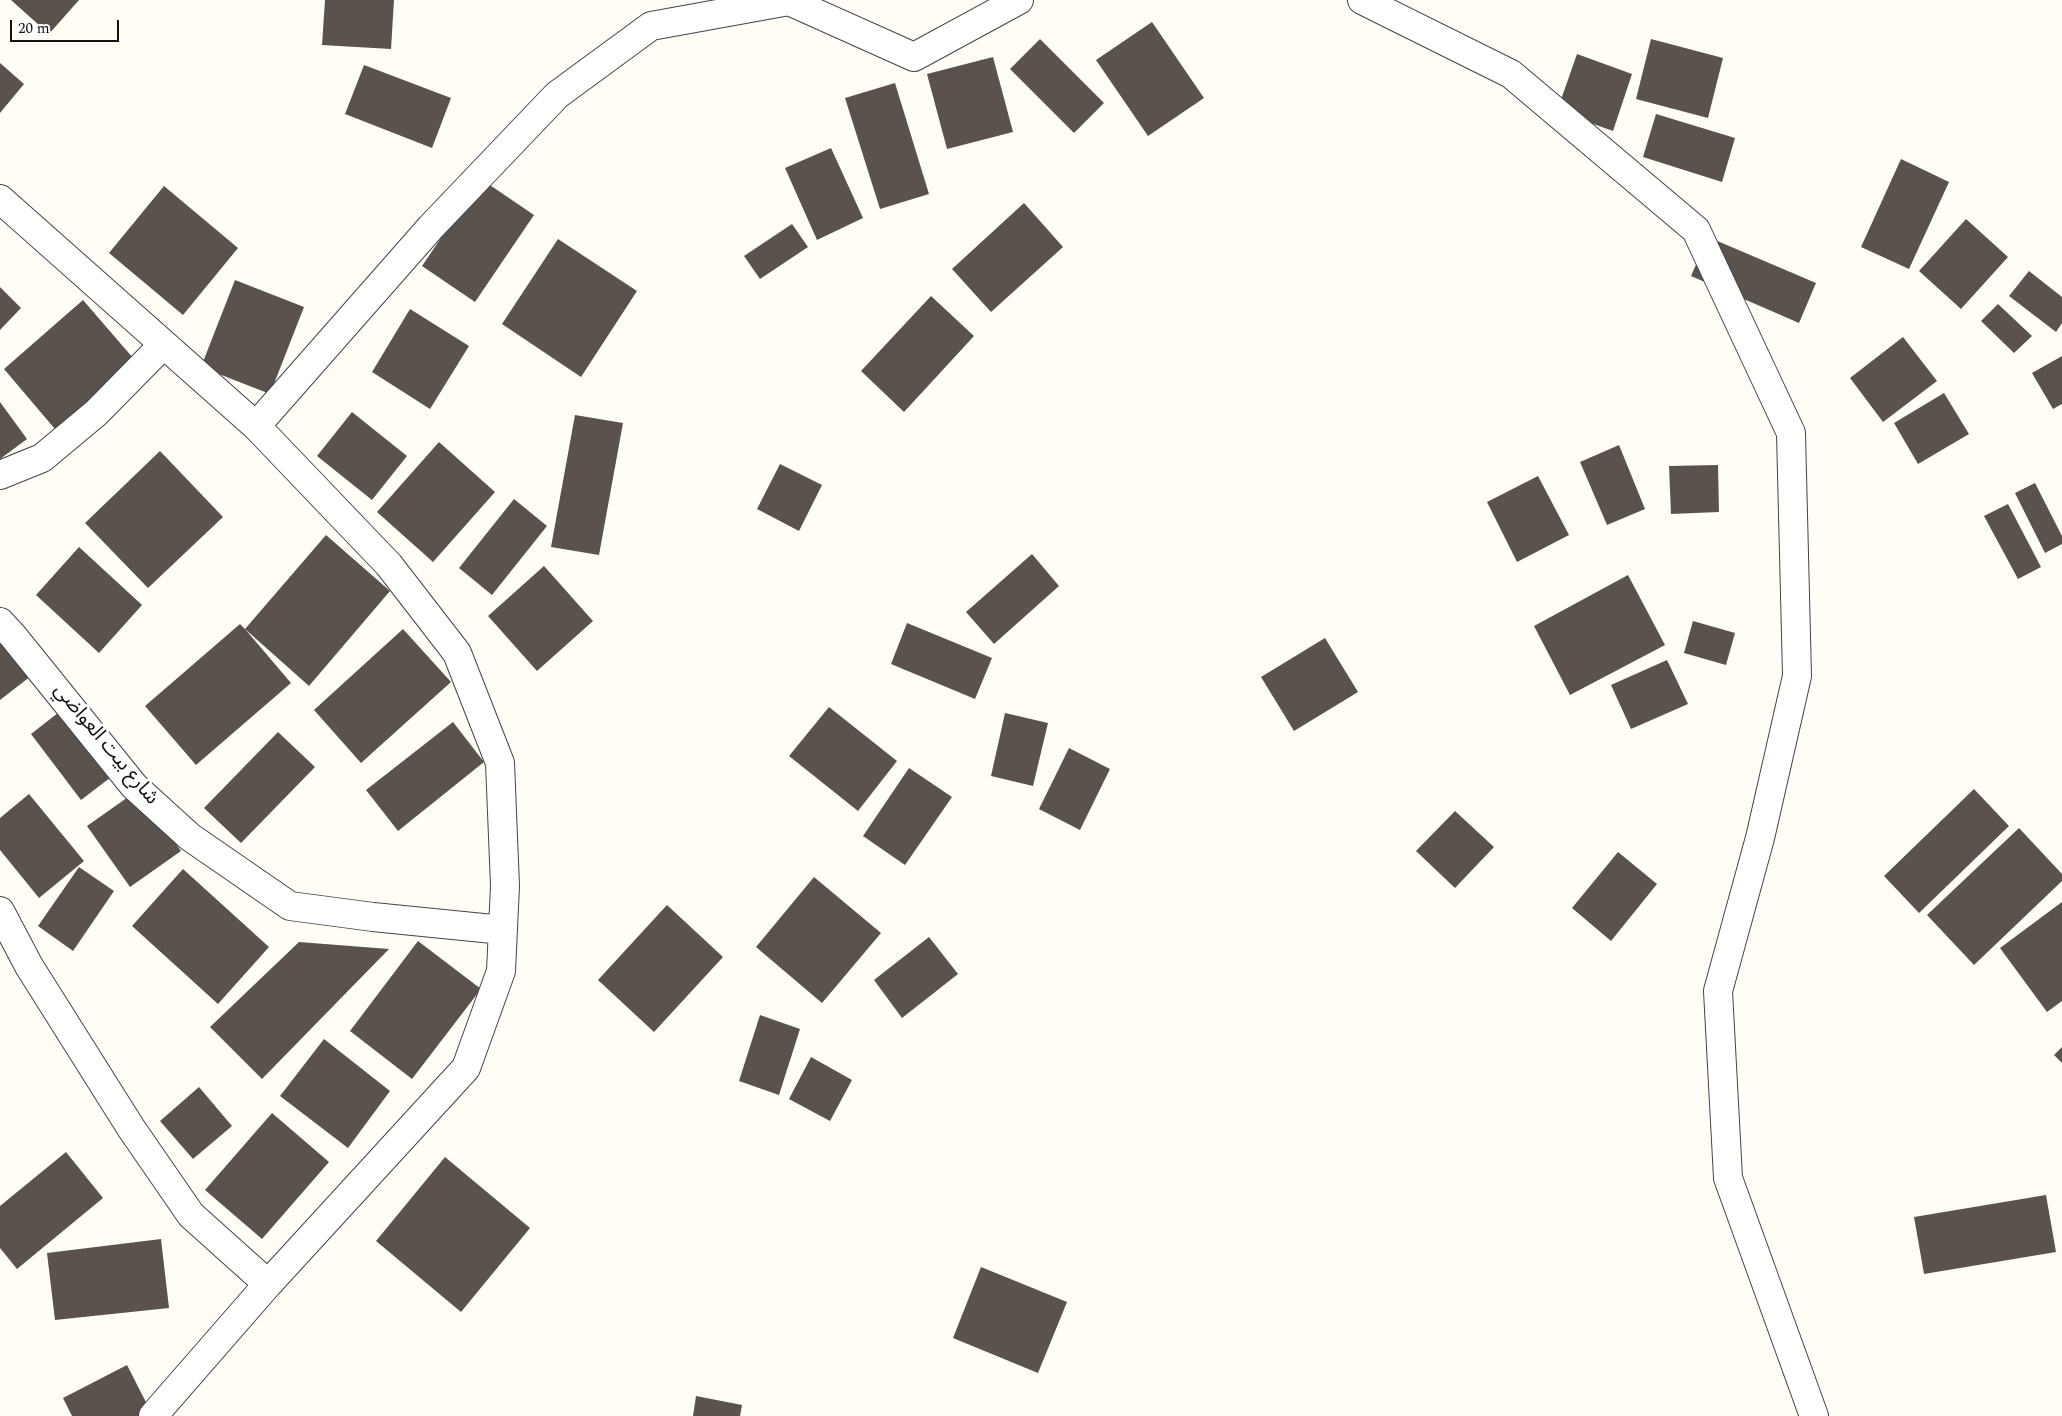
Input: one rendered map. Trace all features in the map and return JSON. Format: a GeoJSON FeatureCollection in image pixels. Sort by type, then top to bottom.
{"type":"FeatureCollection","features":[{"type":"Feature","properties":{"kind":"street"},"geometry":{"type":"LineString","coordinates":[[256,426],[431,227],[557,95],[651,26],[790,1],[914,58],[1019,0]]}},
{"type":"Feature","properties":{"kind":"street"},"geometry":{"type":"LineString","coordinates":[[1362,0],[1511,74],[1696,230],[1791,433],[1797,676],[1760,838],[1718,991],[1728,1178],[1814,1416]]}},
{"type":"Feature","properties":{"kind":"street"},"geometry":{"type":"LineString","coordinates":[[0,199],[256,426],[389,565],[457,653],[500,763],[505,886],[501,971],[466,1068],[268,1284],[153,1416]]}},
{"type":"Feature","properties":{"kind":"street"},"geometry":{"type":"LineString","coordinates":[[0,475],[42,458],[96,412],[163,345]]}},
{"type":"Feature","properties":{"kind":"street","name":"شارع بيت العواضي"},"geometry":{"type":"LineString","coordinates":[[0,622],[14,636],[134,786],[190,838],[290,906],[373,917],[503,930]]}},
{"type":"Feature","properties":{"kind":"street"},"geometry":{"type":"LineString","coordinates":[[0,911],[29,966],[131,1128],[191,1214],[268,1284]]}},
{"type":"Feature","properties":{"kind":"building"},"geometry":{"type":"Polygon","coordinates":[[[11,0],[79,0],[49,34],[11,0]]]}},
{"type":"Feature","properties":{"kind":"building"},"geometry":{"type":"Polygon","coordinates":[[[325,0],[394,0],[391,49],[322,45],[325,0]]]}},
{"type":"Feature","properties":{"kind":"building"},"geometry":{"type":"Polygon","coordinates":[[[1152,22],[1204,98],[1148,136],[1096,60],[1152,22]]]}},
{"type":"Feature","properties":{"kind":"building"},"geometry":{"type":"Polygon","coordinates":[[[1040,39],[1104,103],[1074,133],[1010,69],[1040,39]]]}},
{"type":"Feature","properties":{"kind":"building"},"geometry":{"type":"Polygon","coordinates":[[[1651,39],[1723,58],[1708,118],[1636,99],[1651,39]]]}},
{"type":"Feature","properties":{"kind":"building"},"geometry":{"type":"Polygon","coordinates":[[[1577,54],[1632,74],[1613,131],[1557,111],[1577,54]]]}},
{"type":"Feature","properties":{"kind":"building"},"geometry":{"type":"Polygon","coordinates":[[[993,57],[1013,132],[947,149],[927,74],[993,57]]]}},
{"type":"Feature","properties":{"kind":"building"},"geometry":{"type":"Polygon","coordinates":[[[0,63],[24,84],[0,113],[0,63]]]}},
{"type":"Feature","properties":{"kind":"building"},"geometry":{"type":"Polygon","coordinates":[[[364,65],[451,98],[432,148],[345,114],[364,65]]]}},
{"type":"Feature","properties":{"kind":"building"},"geometry":{"type":"Polygon","coordinates":[[[895,83],[929,194],[880,209],[845,98],[895,83]]]}},
{"type":"Feature","properties":{"kind":"building"},"geometry":{"type":"Polygon","coordinates":[[[1656,114],[1735,138],[1722,182],[1643,157],[1656,114]]]}},
{"type":"Feature","properties":{"kind":"building"},"geometry":{"type":"Polygon","coordinates":[[[831,148],[863,218],[817,240],[785,168],[831,148]]]}},
{"type":"Feature","properties":{"kind":"building"},"geometry":{"type":"Polygon","coordinates":[[[1901,159],[1949,182],[1909,269],[1861,247],[1901,159]]]}},
{"type":"Feature","properties":{"kind":"building"},"geometry":{"type":"Polygon","coordinates":[[[481,179],[534,215],[475,302],[422,266],[481,179]]]}},
{"type":"Feature","properties":{"kind":"building"},"geometry":{"type":"Polygon","coordinates":[[[164,186],[238,248],[183,315],[109,253],[164,186]]]}},
{"type":"Feature","properties":{"kind":"building"},"geometry":{"type":"Polygon","coordinates":[[[1024,203],[1063,247],[991,312],[952,269],[1024,203]]]}},
{"type":"Feature","properties":{"kind":"building"},"geometry":{"type":"Polygon","coordinates":[[[1966,219],[2008,257],[1961,309],[1919,271],[1966,219]]]}},
{"type":"Feature","properties":{"kind":"building"},"geometry":{"type":"Polygon","coordinates":[[[792,224],[808,247],[760,279],[744,256],[792,224]]]}},
{"type":"Feature","properties":{"kind":"building"},"geometry":{"type":"Polygon","coordinates":[[[1708,237],[1816,283],[1799,323],[1691,276],[1708,237]]]}},
{"type":"Feature","properties":{"kind":"building"},"geometry":{"type":"Polygon","coordinates":[[[558,239],[637,291],[581,377],[502,324],[558,239]]]}},
{"type":"Feature","properties":{"kind":"building"},"geometry":{"type":"Polygon","coordinates":[[[2029,271],[2062,297],[2062,323],[2056,332],[2009,296],[2029,271]]]}},
{"type":"Feature","properties":{"kind":"building"},"geometry":{"type":"Polygon","coordinates":[[[235,280],[304,307],[270,394],[201,367],[235,280]]]}},
{"type":"Feature","properties":{"kind":"building"},"geometry":{"type":"Polygon","coordinates":[[[0,287],[21,308],[0,330],[0,287]]]}},
{"type":"Feature","properties":{"kind":"building"},"geometry":{"type":"Polygon","coordinates":[[[931,296],[974,336],[904,412],[861,371],[931,296]]]}},
{"type":"Feature","properties":{"kind":"building"},"geometry":{"type":"Polygon","coordinates":[[[83,300],[146,373],[66,442],[4,369],[83,300]]]}},
{"type":"Feature","properties":{"kind":"building"},"geometry":{"type":"Polygon","coordinates":[[[1998,304],[2032,336],[2014,353],[1981,321],[1998,304]]]}},
{"type":"Feature","properties":{"kind":"building"},"geometry":{"type":"Polygon","coordinates":[[[410,309],[469,346],[430,409],[372,372],[410,309]]]}},
{"type":"Feature","properties":{"kind":"building"},"geometry":{"type":"Polygon","coordinates":[[[1903,337],[1937,381],[1883,422],[1850,378],[1903,337]]]}},
{"type":"Feature","properties":{"kind":"building"},"geometry":{"type":"Polygon","coordinates":[[[2062,356],[2062,404],[2053,409],[2032,373],[2062,356]]]}},
{"type":"Feature","properties":{"kind":"building"},"geometry":{"type":"Polygon","coordinates":[[[1944,393],[1969,434],[1918,464],[1894,423],[1944,393]]]}},
{"type":"Feature","properties":{"kind":"building"},"geometry":{"type":"Polygon","coordinates":[[[0,402],[27,439],[0,459],[0,402]]]}},
{"type":"Feature","properties":{"kind":"building"},"geometry":{"type":"Polygon","coordinates":[[[352,412],[407,456],[372,500],[317,456],[352,412]]]}},
{"type":"Feature","properties":{"kind":"building"},"geometry":{"type":"Polygon","coordinates":[[[575,415],[623,423],[599,555],[551,547],[575,415]]]}},
{"type":"Feature","properties":{"kind":"building"},"geometry":{"type":"Polygon","coordinates":[[[439,442],[495,492],[433,562],[377,512],[439,442]]]}},
{"type":"Feature","properties":{"kind":"building"},"geometry":{"type":"Polygon","coordinates":[[[1619,445],[1645,509],[1607,525],[1580,462],[1619,445]]]}},
{"type":"Feature","properties":{"kind":"building"},"geometry":{"type":"Polygon","coordinates":[[[160,451],[223,517],[148,588],[85,523],[160,451]]]}},
{"type":"Feature","properties":{"kind":"building"},"geometry":{"type":"Polygon","coordinates":[[[780,464],[822,485],[799,531],[757,509],[780,464]]]}},
{"type":"Feature","properties":{"kind":"building"},"geometry":{"type":"Polygon","coordinates":[[[1718,465],[1719,512],[1671,514],[1669,466],[1718,465]]]}},
{"type":"Feature","properties":{"kind":"building"},"geometry":{"type":"Polygon","coordinates":[[[1538,476],[1569,535],[1517,562],[1487,502],[1538,476]]]}},
{"type":"Feature","properties":{"kind":"building"},"geometry":{"type":"Polygon","coordinates":[[[2035,483],[2062,536],[2062,544],[2045,553],[2015,493],[2035,483]]]}},
{"type":"Feature","properties":{"kind":"building"},"geometry":{"type":"Polygon","coordinates":[[[514,499],[547,526],[492,595],[459,568],[514,499]]]}},
{"type":"Feature","properties":{"kind":"building"},"geometry":{"type":"Polygon","coordinates":[[[2008,504],[2041,567],[2018,579],[1984,516],[2008,504]]]}},
{"type":"Feature","properties":{"kind":"building"},"geometry":{"type":"Polygon","coordinates":[[[326,535],[390,591],[309,686],[245,629],[326,535]]]}},
{"type":"Feature","properties":{"kind":"building"},"geometry":{"type":"Polygon","coordinates":[[[79,547],[142,605],[99,653],[36,595],[79,547]]]}},
{"type":"Feature","properties":{"kind":"building"},"geometry":{"type":"Polygon","coordinates":[[[1032,554],[1059,586],[994,644],[966,612],[1032,554]]]}},
{"type":"Feature","properties":{"kind":"building"},"geometry":{"type":"Polygon","coordinates":[[[544,566],[593,621],[537,671],[488,616],[544,566]]]}},
{"type":"Feature","properties":{"kind":"building"},"geometry":{"type":"Polygon","coordinates":[[[1628,575],[1665,645],[1570,695],[1534,626],[1628,575]]]}},
{"type":"Feature","properties":{"kind":"building"},"geometry":{"type":"Polygon","coordinates":[[[1693,621],[1735,633],[1726,665],[1684,653],[1693,621]]]}},
{"type":"Feature","properties":{"kind":"building"},"geometry":{"type":"Polygon","coordinates":[[[907,623],[992,658],[975,699],[891,664],[907,623]]]}},
{"type":"Feature","properties":{"kind":"building"},"geometry":{"type":"Polygon","coordinates":[[[240,624],[291,683],[196,765],[145,706],[240,624]]]}},
{"type":"Feature","properties":{"kind":"building"},"geometry":{"type":"Polygon","coordinates":[[[403,629],[451,682],[361,763],[314,710],[403,629]]]}},
{"type":"Feature","properties":{"kind":"building"},"geometry":{"type":"Polygon","coordinates":[[[0,638],[31,676],[0,700],[0,638]]]}},
{"type":"Feature","properties":{"kind":"building"},"geometry":{"type":"Polygon","coordinates":[[[1325,638],[1358,692],[1294,731],[1261,677],[1325,638]]]}},
{"type":"Feature","properties":{"kind":"building"},"geometry":{"type":"Polygon","coordinates":[[[1667,660],[1688,704],[1631,729],[1611,685],[1667,660]]]}},
{"type":"Feature","properties":{"kind":"building"},"geometry":{"type":"Polygon","coordinates":[[[72,702],[123,768],[81,800],[31,734],[72,702]]]}},
{"type":"Feature","properties":{"kind":"building"},"geometry":{"type":"Polygon","coordinates":[[[829,707],[897,761],[858,811],[789,756],[829,707]]]}},
{"type":"Feature","properties":{"kind":"building"},"geometry":{"type":"Polygon","coordinates":[[[1005,713],[1048,723],[1033,786],[991,776],[1005,713]]]}},
{"type":"Feature","properties":{"kind":"building"},"geometry":{"type":"Polygon","coordinates":[[[453,722],[484,762],[398,831],[366,790],[453,722]]]}},
{"type":"Feature","properties":{"kind":"building"},"geometry":{"type":"Polygon","coordinates":[[[278,732],[315,767],[241,843],[204,808],[278,732]]]}},
{"type":"Feature","properties":{"kind":"building"},"geometry":{"type":"Polygon","coordinates":[[[1069,748],[1110,769],[1080,830],[1039,809],[1069,748]]]}},
{"type":"Feature","properties":{"kind":"building"},"geometry":{"type":"Polygon","coordinates":[[[909,768],[952,797],[905,865],[863,836],[909,768]]]}},
{"type":"Feature","properties":{"kind":"building"},"geometry":{"type":"Polygon","coordinates":[[[1974,789],[2009,826],[1919,913],[1884,876],[1974,789]]]}},
{"type":"Feature","properties":{"kind":"building"},"geometry":{"type":"Polygon","coordinates":[[[138,790],[181,851],[130,887],[87,826],[138,790]]]}},
{"type":"Feature","properties":{"kind":"building"},"geometry":{"type":"Polygon","coordinates":[[[29,794],[84,861],[39,898],[0,850],[0,818],[29,794]]]}},
{"type":"Feature","properties":{"kind":"building"},"geometry":{"type":"Polygon","coordinates":[[[1455,811],[1494,847],[1455,888],[1416,851],[1455,811]]]}},
{"type":"Feature","properties":{"kind":"building"},"geometry":{"type":"Polygon","coordinates":[[[2019,828],[2062,874],[2062,881],[1974,965],[1927,915],[2019,828]]]}},
{"type":"Feature","properties":{"kind":"building"},"geometry":{"type":"Polygon","coordinates":[[[1618,852],[1657,884],[1611,941],[1572,908],[1618,852]]]}},
{"type":"Feature","properties":{"kind":"building"},"geometry":{"type":"Polygon","coordinates":[[[79,867],[114,891],[73,951],[38,926],[79,867]]]}},
{"type":"Feature","properties":{"kind":"building"},"geometry":{"type":"Polygon","coordinates":[[[183,869],[269,947],[218,1004],[132,926],[183,869]]]}},
{"type":"Feature","properties":{"kind":"building"},"geometry":{"type":"Polygon","coordinates":[[[814,877],[881,933],[822,1003],[756,947],[814,877]]]}},
{"type":"Feature","properties":{"kind":"building"},"geometry":{"type":"Polygon","coordinates":[[[2062,902],[2062,1001],[2047,1012],[2000,948],[2062,902]]]}},
{"type":"Feature","properties":{"kind":"building"},"geometry":{"type":"Polygon","coordinates":[[[667,905],[723,957],[654,1032],[598,980],[667,905]]]}},
{"type":"Feature","properties":{"kind":"building"},"geometry":{"type":"Polygon","coordinates":[[[929,937],[958,974],[902,1018],[874,980],[929,937]]]}},
{"type":"Feature","properties":{"kind":"building"},"geometry":{"type":"Polygon","coordinates":[[[418,941],[481,989],[412,1079],[350,1031],[418,941]]]}},
{"type":"Feature","properties":{"kind":"building"},"geometry":{"type":"Polygon","coordinates":[[[299,942],[389,949],[262,1079],[210,1027],[299,942]]]}},
{"type":"Feature","properties":{"kind":"building"},"geometry":{"type":"Polygon","coordinates":[[[760,1015],[800,1029],[779,1095],[739,1081],[760,1015]]]}},
{"type":"Feature","properties":{"kind":"building"},"geometry":{"type":"Polygon","coordinates":[[[324,1039],[390,1091],[348,1148],[280,1096],[324,1039]]]}},
{"type":"Feature","properties":{"kind":"building"},"geometry":{"type":"Polygon","coordinates":[[[2062,1047],[2062,1063],[2054,1055],[2062,1047]]]}},
{"type":"Feature","properties":{"kind":"building"},"geometry":{"type":"Polygon","coordinates":[[[811,1057],[852,1080],[830,1121],[789,1099],[811,1057]]]}},
{"type":"Feature","properties":{"kind":"building"},"geometry":{"type":"Polygon","coordinates":[[[199,1087],[232,1126],[193,1159],[160,1121],[199,1087]]]}},
{"type":"Feature","properties":{"kind":"building"},"geometry":{"type":"Polygon","coordinates":[[[272,1113],[329,1162],[262,1239],[205,1190],[272,1113]]]}},
{"type":"Feature","properties":{"kind":"building"},"geometry":{"type":"Polygon","coordinates":[[[66,1152],[103,1198],[17,1269],[0,1248],[0,1206],[66,1152]]]}},
{"type":"Feature","properties":{"kind":"building"},"geometry":{"type":"Polygon","coordinates":[[[445,1157],[530,1228],[461,1312],[376,1241],[445,1157]]]}},
{"type":"Feature","properties":{"kind":"building"},"geometry":{"type":"Polygon","coordinates":[[[2046,1195],[2056,1252],[1924,1274],[1914,1217],[2046,1195]]]}},
{"type":"Feature","properties":{"kind":"building"},"geometry":{"type":"Polygon","coordinates":[[[161,1239],[169,1308],[55,1320],[47,1253],[161,1239]]]}},
{"type":"Feature","properties":{"kind":"building"},"geometry":{"type":"Polygon","coordinates":[[[981,1267],[1067,1302],[1038,1373],[953,1338],[981,1267]]]}},
{"type":"Feature","properties":{"kind":"building"},"geometry":{"type":"Polygon","coordinates":[[[127,1365],[153,1416],[72,1416],[63,1398],[127,1365]]]}},
{"type":"Feature","properties":{"kind":"building"},"geometry":{"type":"Polygon","coordinates":[[[696,1396],[742,1405],[740,1416],[693,1416],[696,1396]]]}}]}
